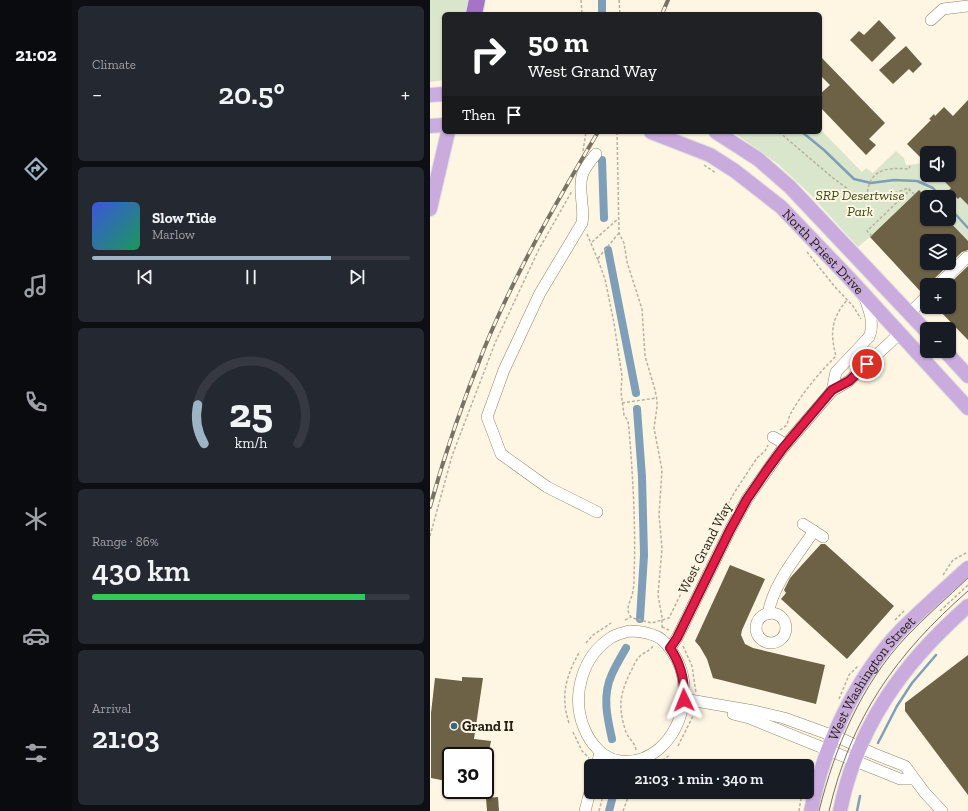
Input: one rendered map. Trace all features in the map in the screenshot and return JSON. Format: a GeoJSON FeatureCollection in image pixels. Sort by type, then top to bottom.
{"type":"FeatureCollection","features":[{"type":"Feature","properties":{"kind":"highway"},"geometry":{"type":"LineString","coordinates":[[474,12],[477,0]]}},
{"type":"Feature","properties":{"kind":"main road"},"geometry":{"type":"LineString","coordinates":[[430,95],[442,94]]}},
{"type":"Feature","properties":{"kind":"main road"},"geometry":{"type":"LineString","coordinates":[[430,126],[442,125]]}},
{"type":"Feature","properties":{"kind":"main road"},"geometry":{"type":"LineString","coordinates":[[430,209],[448,134]]}},
{"type":"Feature","properties":{"kind":"main road","name":"North Priest Drive"},"geometry":{"type":"LineString","coordinates":[[657,134],[710,155],[736,171],[781,207],[864,294],[968,408]]}},
{"type":"Feature","properties":{"kind":"main road","name":"North Priest Drive"},"geometry":{"type":"LineString","coordinates":[[719,134],[758,159],[790,187],[920,325]]}},
{"type":"Feature","properties":{"kind":"main road"},"geometry":{"type":"LineString","coordinates":[[849,278],[869,287],[892,313],[899,316],[909,314]]}},
{"type":"Feature","properties":{"kind":"main road"},"geometry":{"type":"LineString","coordinates":[[951,358],[968,376]]}},
{"type":"Feature","properties":{"kind":"main road","name":"West Washington Street"},"geometry":{"type":"LineString","coordinates":[[811,811],[815,790],[834,736],[855,691],[884,650],[901,630],[968,568]]}},
{"type":"Feature","properties":{"kind":"main road","name":"West Washington Street"},"geometry":{"type":"LineString","coordinates":[[840,811],[843,795],[860,747],[873,719],[895,683],[912,661],[938,633],[968,606]]}},
{"type":"Feature","properties":{"kind":"street"},"geometry":{"type":"LineString","coordinates":[[931,20],[944,9],[968,6]]}},
{"type":"Feature","properties":{"kind":"street"},"geometry":{"type":"LineString","coordinates":[[596,154],[582,174],[582,223],[540,293],[504,370],[487,417],[501,454],[547,487],[597,512]]}},
{"type":"Feature","properties":{"kind":"street"},"geometry":{"type":"LineString","coordinates":[[945,278],[967,257]]}},
{"type":"Feature","properties":{"kind":"street","name":"West Grand Way"},"geometry":{"type":"LineString","coordinates":[[832,390],[836,372],[872,332],[864,294]]}},
{"type":"Feature","properties":{"kind":"street"},"geometry":{"type":"LineString","coordinates":[[909,314],[920,303]]}},
{"type":"Feature","properties":{"kind":"street","name":"West Grand Way"},"geometry":{"type":"LineString","coordinates":[[670,648],[677,638],[730,530],[747,499],[786,444],[832,390],[849,381],[899,334]]}},
{"type":"Feature","properties":{"kind":"street"},"geometry":{"type":"LineString","coordinates":[[773,437],[786,444]]}},
{"type":"Feature","properties":{"kind":"street"},"geometry":{"type":"LineString","coordinates":[[803,524],[824,537]]}},
{"type":"Feature","properties":{"kind":"street"},"geometry":{"type":"LineString","coordinates":[[768,614],[770,605],[814,531]]}},
{"type":"Feature","properties":{"kind":"street"},"geometry":{"type":"LineString","coordinates":[[634,631],[658,637],[670,648],[682,671],[684,690],[684,702],[680,717],[673,733],[655,752],[638,760],[626,762],[614,760],[600,752],[591,741],[582,724],[578,705],[580,682],[584,670],[601,646],[613,636],[634,631]]}},
{"type":"Feature","properties":{"kind":"street"},"geometry":{"type":"LineString","coordinates":[[684,702],[770,714],[834,736],[905,766],[914,779],[942,811]]}},
{"type":"Feature","properties":{"kind":"street"},"geometry":{"type":"LineString","coordinates":[[684,702],[749,718],[900,778],[914,779]]}},
{"type":"Feature","properties":{"kind":"street"},"geometry":{"type":"LineString","coordinates":[[596,759],[600,752]]}},
{"type":"Feature","properties":{"kind":"street"},"geometry":{"type":"LineString","coordinates":[[585,811],[588,799]]}},
{"type":"Feature","properties":{"kind":"path"},"geometry":{"type":"LineString","coordinates":[[582,0],[582,12]]}},
{"type":"Feature","properties":{"kind":"path"},"geometry":{"type":"LineString","coordinates":[[619,0],[620,12]]}},
{"type":"Feature","properties":{"kind":"path"},"geometry":{"type":"LineString","coordinates":[[583,151],[586,134]]}},
{"type":"Feature","properties":{"kind":"path"},"geometry":{"type":"LineString","coordinates":[[617,134],[619,233],[624,243],[627,262],[640,304],[645,356],[656,398],[657,408],[654,428],[662,470],[659,515],[662,548],[658,595],[662,620],[662,627],[660,631]]}},
{"type":"Feature","properties":{"kind":"path"},"geometry":{"type":"LineString","coordinates":[[782,134],[833,178],[856,195],[867,198],[879,198],[908,188],[914,195]]}},
{"type":"Feature","properties":{"kind":"path"},"geometry":{"type":"LineString","coordinates":[[702,164],[717,173]]}},
{"type":"Feature","properties":{"kind":"path"},"geometry":{"type":"LineString","coordinates":[[867,198],[869,183],[876,173],[893,168],[908,169],[910,166]]}},
{"type":"Feature","properties":{"kind":"path"},"geometry":{"type":"LineString","coordinates":[[430,536],[452,456],[494,342],[539,249],[573,188]]}},
{"type":"Feature","properties":{"kind":"path"},"geometry":{"type":"LineString","coordinates":[[872,236],[867,230],[910,190]]}},
{"type":"Feature","properties":{"kind":"path"},"geometry":{"type":"LineString","coordinates":[[592,243],[619,218]]}},
{"type":"Feature","properties":{"kind":"path"},"geometry":{"type":"LineString","coordinates":[[582,223],[592,243],[605,279],[621,364],[622,403],[624,416],[628,421],[629,429],[634,521],[634,590],[628,608],[631,618]]}},
{"type":"Feature","properties":{"kind":"path"},"geometry":{"type":"LineString","coordinates":[[598,260],[619,233]]}},
{"type":"Feature","properties":{"kind":"path"},"geometry":{"type":"LineString","coordinates":[[806,250],[857,312],[863,323]]}},
{"type":"Feature","properties":{"kind":"path"},"geometry":{"type":"LineString","coordinates":[[625,620],[631,618],[650,623],[669,618],[695,565],[734,493],[773,437],[787,426],[790,414],[822,369],[836,356],[832,337],[833,324],[840,309],[847,300]]}},
{"type":"Feature","properties":{"kind":"path"},"geometry":{"type":"LineString","coordinates":[[622,403],[656,398]]}},
{"type":"Feature","properties":{"kind":"path"},"geometry":{"type":"LineString","coordinates":[[766,448],[770,450]]}},
{"type":"Feature","properties":{"kind":"path"},"geometry":{"type":"LineString","coordinates":[[940,610],[968,585]]}},
{"type":"Feature","properties":{"kind":"path"},"geometry":{"type":"LineString","coordinates":[[586,643],[593,635],[611,623]]}},
{"type":"Feature","properties":{"kind":"path"},"geometry":{"type":"LineString","coordinates":[[662,627],[669,630]]}},
{"type":"Feature","properties":{"kind":"path"},"geometry":{"type":"LineString","coordinates":[[637,754],[635,745],[626,732],[621,711],[621,693],[635,663],[640,657],[650,651],[656,643]]}},
{"type":"Feature","properties":{"kind":"path"},"geometry":{"type":"LineString","coordinates":[[683,646],[692,666],[696,697]]}},
{"type":"Feature","properties":{"kind":"path"},"geometry":{"type":"LineString","coordinates":[[569,723],[564,690],[572,667],[580,651]]}},
{"type":"Feature","properties":{"kind":"path"},"geometry":{"type":"LineString","coordinates":[[678,746],[685,734],[694,712]]}},
{"type":"Feature","properties":{"kind":"path"},"geometry":{"type":"LineString","coordinates":[[573,732],[582,750],[591,759]]}},
{"type":"Feature","properties":{"kind":"path"},"geometry":{"type":"LineString","coordinates":[[664,759],[670,755]]}},
{"type":"Feature","properties":{"kind":"path"},"geometry":{"type":"LineString","coordinates":[[599,811],[602,799]]}},
{"type":"Feature","properties":{"kind":"path"},"geometry":{"type":"LineString","coordinates":[[623,811],[627,799]]}},
{"type":"Feature","properties":{"kind":"path"},"geometry":{"type":"LineString","coordinates":[[799,811],[801,799]]}},
{"type":"Feature","properties":{"kind":"green space"},"geometry":{"type":"Polygon","coordinates":[[[430,0],[472,0],[469,12],[442,12],[442,80],[430,82],[430,0]]]}},
{"type":"Feature","properties":{"kind":"green space","name":"SRP Desertwise Park"},"geometry":{"type":"Polygon","coordinates":[[[822,131],[862,172],[866,168],[873,173],[896,151],[904,158],[906,165],[920,164],[920,182],[945,182],[951,188],[949,190],[919,190],[858,247],[810,194],[778,164],[736,134],[822,134],[822,131]]]}},
{"type":"Feature","properties":{"kind":"green space","name":"SRP Desertwise Park"},"geometry":{"type":"Polygon","coordinates":[[[956,197],[958,199],[960,197],[968,205],[968,241],[954,226],[956,226],[956,197]]]}},
{"type":"Feature","properties":{"kind":"building"},"geometry":{"type":"Polygon","coordinates":[[[879,20],[896,38],[872,62],[850,40],[859,31],[864,35],[879,20]]]}},
{"type":"Feature","properties":{"kind":"building"},"geometry":{"type":"Polygon","coordinates":[[[906,46],[922,64],[913,73],[909,69],[893,84],[879,70],[906,46]]]}},
{"type":"Feature","properties":{"kind":"building"},"geometry":{"type":"Polygon","coordinates":[[[822,58],[885,123],[869,139],[876,145],[866,155],[822,109],[822,92],[830,85],[822,77],[822,58]]]}},
{"type":"Feature","properties":{"kind":"building"},"geometry":{"type":"Polygon","coordinates":[[[968,100],[968,205],[960,197],[958,199],[956,197],[956,190],[949,190],[951,188],[945,182],[956,182],[956,146],[920,146],[920,157],[907,144],[931,120],[929,119],[934,114],[935,116],[944,107],[953,116],[968,100]]]}},
{"type":"Feature","properties":{"kind":"building"},"geometry":{"type":"Polygon","coordinates":[[[919,190],[920,226],[954,226],[968,241],[968,250],[962,252],[956,258],[956,234],[920,234],[920,270],[943,270],[935,278],[920,278],[920,291],[870,237],[919,190]]]}},
{"type":"Feature","properties":{"kind":"building"},"geometry":{"type":"Polygon","coordinates":[[[968,266],[968,340],[956,328],[956,322],[951,322],[943,314],[956,314],[955,278],[968,266]]]}},
{"type":"Feature","properties":{"kind":"building"},"geometry":{"type":"Polygon","coordinates":[[[821,544],[825,544],[894,606],[847,659],[781,599],[786,593],[784,590],[790,578],[821,544]]]}},
{"type":"Feature","properties":{"kind":"building"},"geometry":{"type":"Polygon","coordinates":[[[730,565],[765,579],[742,630],[741,635],[745,644],[753,648],[825,665],[816,704],[713,678],[707,659],[695,641],[730,565]]]}},
{"type":"Feature","properties":{"kind":"building"},"geometry":{"type":"Polygon","coordinates":[[[968,655],[968,795],[905,711],[905,703],[968,655]]]}},
{"type":"Feature","properties":{"kind":"building","name":"Grand II"},"geometry":{"type":"Polygon","coordinates":[[[462,677],[483,678],[474,739],[491,741],[490,747],[442,747],[442,780],[431,778],[431,713],[435,678],[462,681],[462,677]]]}},
{"type":"Feature","properties":{"kind":"building"},"geometry":{"type":"Polygon","coordinates":[[[494,797],[498,797],[499,811],[487,811],[486,799],[494,799],[494,797]]]}},
{"type":"Feature","properties":{"kind":"waterway"},"geometry":{"type":"LineString","coordinates":[[602,0],[602,12]]}},
{"type":"Feature","properties":{"kind":"waterway"},"geometry":{"type":"LineString","coordinates":[[804,134],[824,150],[854,179],[871,183],[894,180],[917,181],[935,190]]}},
{"type":"Feature","properties":{"kind":"waterway"},"geometry":{"type":"LineString","coordinates":[[602,160],[604,218]]}},
{"type":"Feature","properties":{"kind":"waterway"},"geometry":{"type":"LineString","coordinates":[[956,215],[968,228]]}},
{"type":"Feature","properties":{"kind":"waterway"},"geometry":{"type":"LineString","coordinates":[[608,250],[636,393]]}},
{"type":"Feature","properties":{"kind":"waterway"},"geometry":{"type":"LineString","coordinates":[[637,409],[642,477],[644,555],[640,619]]}},
{"type":"Feature","properties":{"kind":"waterway"},"geometry":{"type":"LineString","coordinates":[[612,739],[606,706],[607,690],[612,674],[626,648]]}},
{"type":"Feature","properties":{"kind":"waterway"},"geometry":{"type":"LineString","coordinates":[[878,743],[897,706],[912,683],[936,655]]}},
{"type":"Feature","properties":{"kind":"waterway"},"geometry":{"type":"LineString","coordinates":[[857,811],[860,796]]}},
{"type":"Feature","properties":{"kind":"waterway"},"geometry":{"type":"LineString","coordinates":[[609,811],[612,799]]}},
{"type":"Feature","properties":{"kind":"tram line"},"geometry":{"type":"LineString","coordinates":[[819,811],[825,787],[842,740],[863,696],[876,675],[906,637],[968,578]]}},
{"type":"Feature","properties":{"kind":"tram line"},"geometry":{"type":"LineString","coordinates":[[829,811],[838,777],[850,746],[880,689],[919,639],[968,591]]}},
{"type":"Feature","properties":{"kind":"railway"},"geometry":{"type":"LineString","coordinates":[[663,12],[668,0]]}},
{"type":"Feature","properties":{"kind":"railway"},"geometry":{"type":"LineString","coordinates":[[430,507],[448,447],[476,369],[496,321],[522,266],[597,134]]}},
{"type":"Feature","properties":{"kind":"place","name":"Grand II"},"geometry":{"type":"Point","coordinates":[454,726]}},
{"type":"Feature","properties":{"kind":"route"},"geometry":{"type":"LineString","coordinates":[[684,700],[682,671],[670,648],[677,638],[730,530],[747,499],[783,448],[804,422],[832,390],[849,381],[867,364]]}}]}
